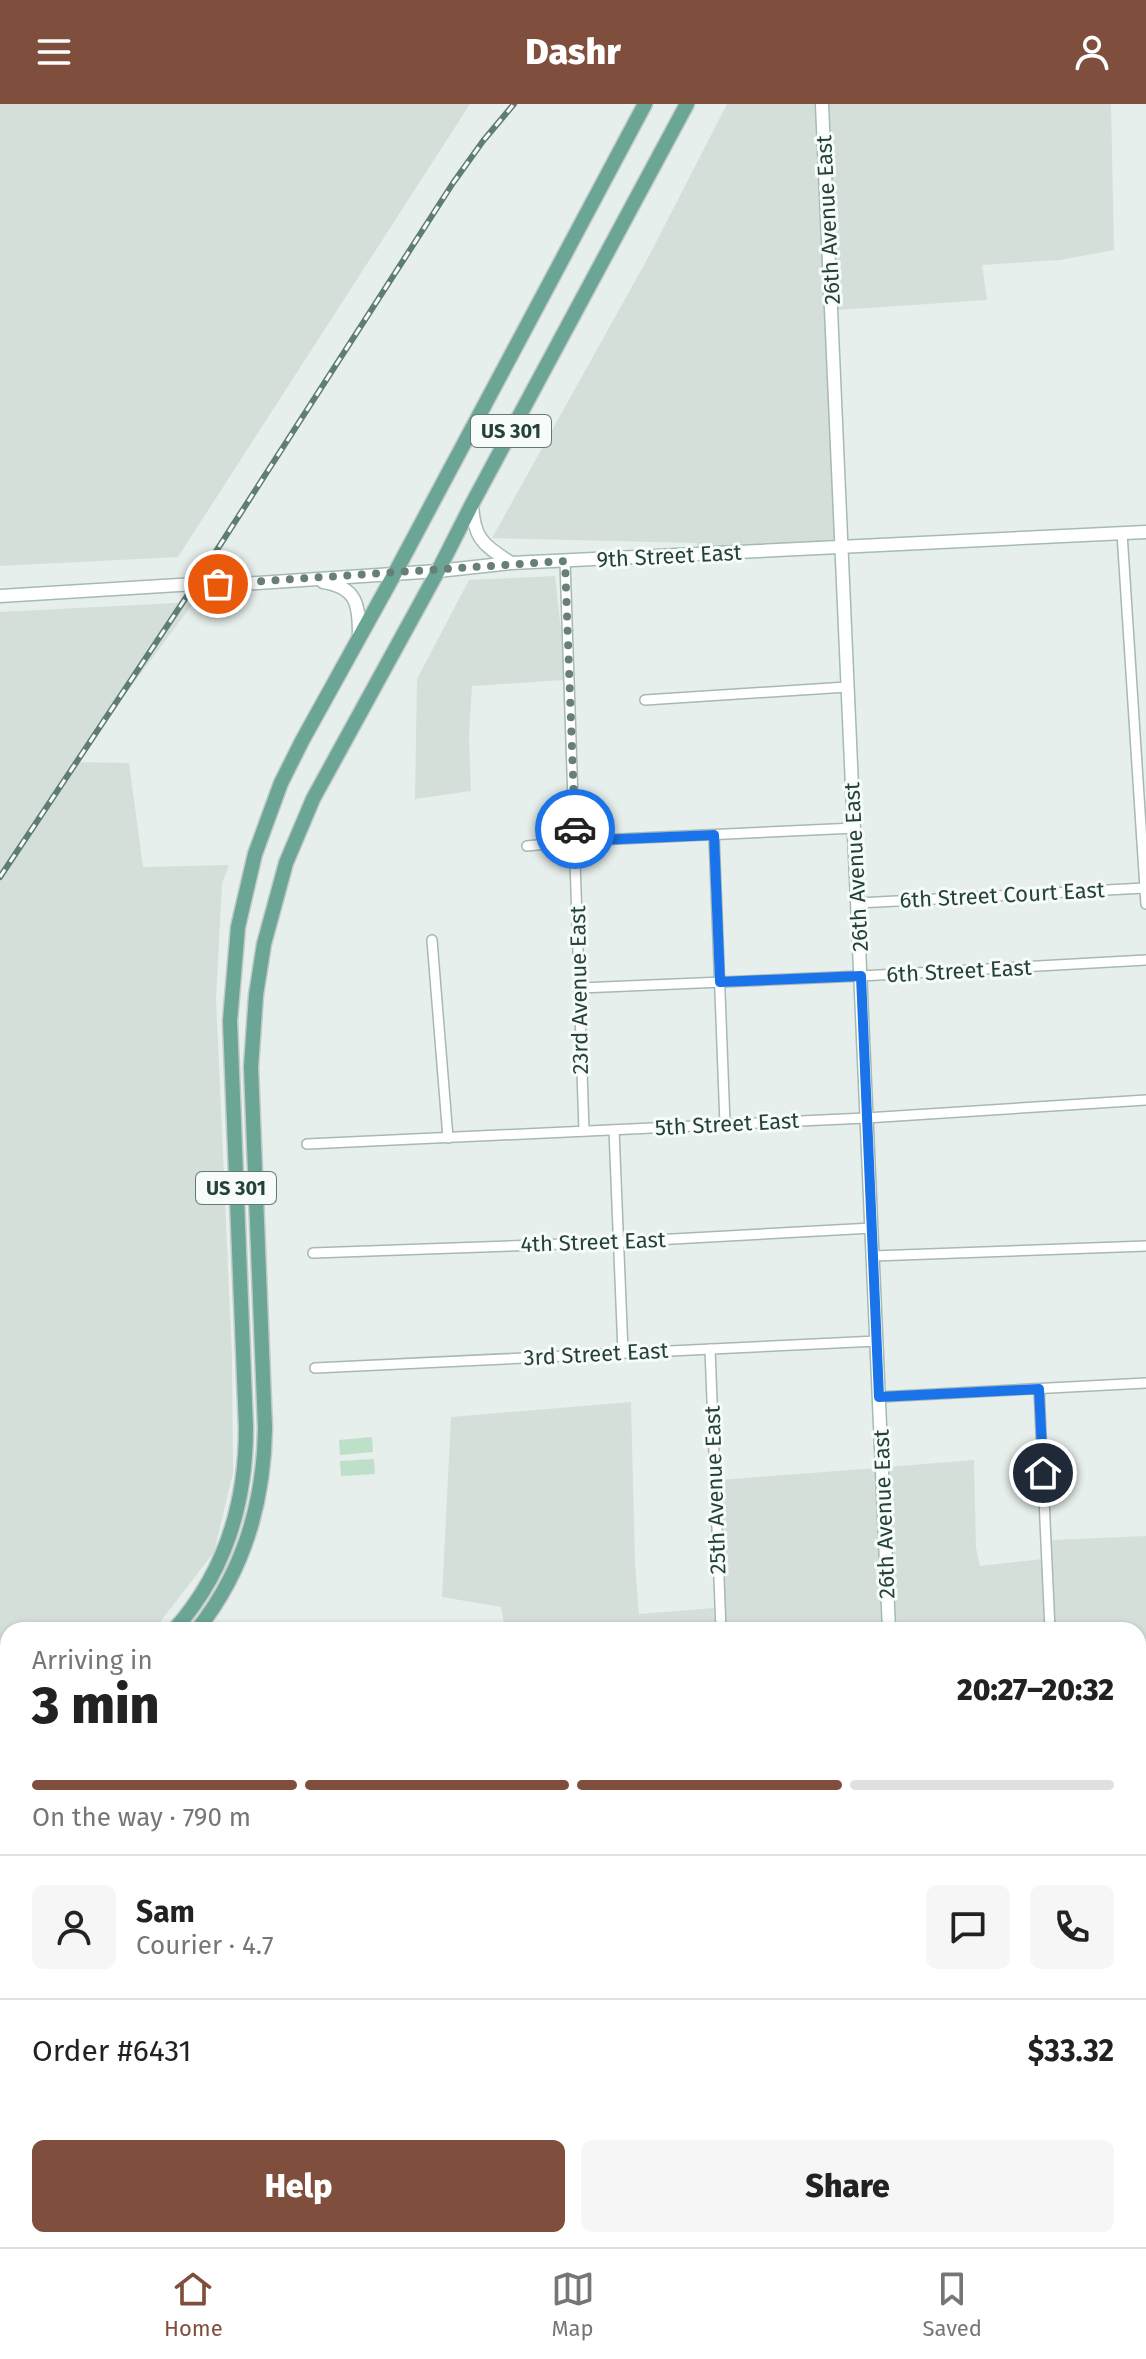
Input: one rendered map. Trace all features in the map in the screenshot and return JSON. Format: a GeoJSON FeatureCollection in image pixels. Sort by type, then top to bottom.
{"type":"FeatureCollection","features":[{"type":"Feature","properties":{"kind":"main road","name":"US 301"},"geometry":{"type":"LineString","coordinates":[[180,1622],[199,1598],[223,1555],[238,1509],[244,1477],[246,1428],[230,1021],[238,927],[248,878],[265,823],[288,769],[645,104]]}},
{"type":"Feature","properties":{"kind":"main road","name":"US 301"},"geometry":{"type":"LineString","coordinates":[[203,1622],[218,1602],[241,1557],[254,1518],[262,1477],[264,1419],[251,1067],[256,995],[267,930],[286,863],[313,799],[687,104]]}},
{"type":"Feature","properties":{"kind":"street","name":"26th Avenue East"},"geometry":{"type":"LineString","coordinates":[[822,104],[889,1622]]}},
{"type":"Feature","properties":{"kind":"street"},"geometry":{"type":"LineString","coordinates":[[472,504],[477,535],[485,546],[511,563]]}},
{"type":"Feature","properties":{"kind":"street","name":"9th Street East"},"geometry":{"type":"LineString","coordinates":[[0,596],[438,571],[511,563],[1146,532]]}},
{"type":"Feature","properties":{"kind":"street"},"geometry":{"type":"LineString","coordinates":[[1122,533],[1143,815],[1146,904]]}},
{"type":"Feature","properties":{"kind":"street","name":"23rd Avenue East"},"geometry":{"type":"LineString","coordinates":[[565,561],[584,1131]]}},
{"type":"Feature","properties":{"kind":"street"},"geometry":{"type":"LineString","coordinates":[[308,579],[337,584],[350,593],[359,615],[359,635]]}},
{"type":"Feature","properties":{"kind":"street"},"geometry":{"type":"LineString","coordinates":[[645,700],[847,687]]}},
{"type":"Feature","properties":{"kind":"street"},"geometry":{"type":"LineString","coordinates":[[527,846],[855,828]]}},
{"type":"Feature","properties":{"kind":"street"},"geometry":{"type":"LineString","coordinates":[[714,835],[725,1124]]}},
{"type":"Feature","properties":{"kind":"street","name":"6th Street Court East"},"geometry":{"type":"LineString","coordinates":[[858,903],[1145,888]]}},
{"type":"Feature","properties":{"kind":"street"},"geometry":{"type":"LineString","coordinates":[[432,940],[448,1138]]}},
{"type":"Feature","properties":{"kind":"street","name":"6th Street East"},"geometry":{"type":"LineString","coordinates":[[580,988],[1146,960]]}},
{"type":"Feature","properties":{"kind":"street","name":"5th Street East"},"geometry":{"type":"LineString","coordinates":[[307,1144],[866,1118],[1146,1100]]}},
{"type":"Feature","properties":{"kind":"street"},"geometry":{"type":"LineString","coordinates":[[614,1130],[623,1352]]}},
{"type":"Feature","properties":{"kind":"street","name":"4th Street East"},"geometry":{"type":"LineString","coordinates":[[313,1253],[618,1242],[872,1228]]}},
{"type":"Feature","properties":{"kind":"street"},"geometry":{"type":"LineString","coordinates":[[873,1256],[1146,1246]]}},
{"type":"Feature","properties":{"kind":"street","name":"3rd Street East"},"geometry":{"type":"LineString","coordinates":[[315,1368],[877,1341]]}},
{"type":"Feature","properties":{"kind":"street","name":"25th Avenue East"},"geometry":{"type":"LineString","coordinates":[[710,1349],[721,1622]]}},
{"type":"Feature","properties":{"kind":"street"},"geometry":{"type":"LineString","coordinates":[[879,1397],[1146,1383]]}},
{"type":"Feature","properties":{"kind":"street"},"geometry":{"type":"LineString","coordinates":[[1039,1389],[1050,1622]]}},
{"type":"Feature","properties":{"kind":"shaded area"},"geometry":{"type":"Polygon","coordinates":[[[0,104],[470,104],[178,557],[0,566],[0,104]]]}},
{"type":"Feature","properties":{"kind":"shaded area"},"geometry":{"type":"Polygon","coordinates":[[[727,104],[816,104],[837,542],[698,549],[697,543],[492,538],[649,256],[727,104]]]}},
{"type":"Feature","properties":{"kind":"shaded area"},"geometry":{"type":"Polygon","coordinates":[[[827,104],[1111,104],[1114,250],[1060,260],[982,265],[987,300],[837,310],[827,104]]]}},
{"type":"Feature","properties":{"kind":"shaded area"},"geometry":{"type":"Polygon","coordinates":[[[555,576],[564,680],[472,686],[469,736],[471,791],[415,799],[417,679],[469,580],[555,576]]]}},
{"type":"Feature","properties":{"kind":"shaded area"},"geometry":{"type":"Polygon","coordinates":[[[194,602],[75,762],[129,763],[143,867],[229,865],[222,884],[216,999],[232,1357],[233,1473],[214,1552],[160,1622],[0,1622],[0,612],[194,602]]]}},
{"type":"Feature","properties":{"kind":"shaded area"},"geometry":{"type":"Polygon","coordinates":[[[631,1402],[639,1614],[714,1608],[715,1622],[504,1622],[501,1607],[442,1597],[451,1417],[631,1402]]]}},
{"type":"Feature","properties":{"kind":"shaded area"},"geometry":{"type":"Polygon","coordinates":[[[974,1460],[976,1548],[980,1566],[1042,1559],[1044,1622],[896,1622],[887,1467],[974,1460]]]}},
{"type":"Feature","properties":{"kind":"shaded area"},"geometry":{"type":"Polygon","coordinates":[[[876,1468],[885,1622],[726,1622],[720,1480],[876,1468]]]}},
{"type":"Feature","properties":{"kind":"shaded area"},"geometry":{"type":"Polygon","coordinates":[[[1146,1536],[1146,1622],[1055,1622],[1052,1540],[1146,1536]]]}},
{"type":"Feature","properties":{"kind":"green space"},"geometry":{"type":"Polygon","coordinates":[[[372,1437],[373,1452],[340,1455],[339,1440],[372,1437]]]}},
{"type":"Feature","properties":{"kind":"green space"},"geometry":{"type":"Polygon","coordinates":[[[374,1459],[375,1474],[341,1476],[340,1461],[374,1459]]]}},
{"type":"Feature","properties":{"kind":"railway"},"geometry":{"type":"LineString","coordinates":[[0,877],[195,584],[453,183],[514,104]]}},
{"type":"Feature","properties":{"kind":"way so far"},"geometry":{"type":"LineString","coordinates":[[218,584],[565,561],[575,829]]}},
{"type":"Feature","properties":{"kind":"route"},"geometry":{"type":"LineString","coordinates":[[575,829],[576,841],[714,835],[720,982],[861,976],[879,1397],[1039,1389],[1043,1473]]}}]}
